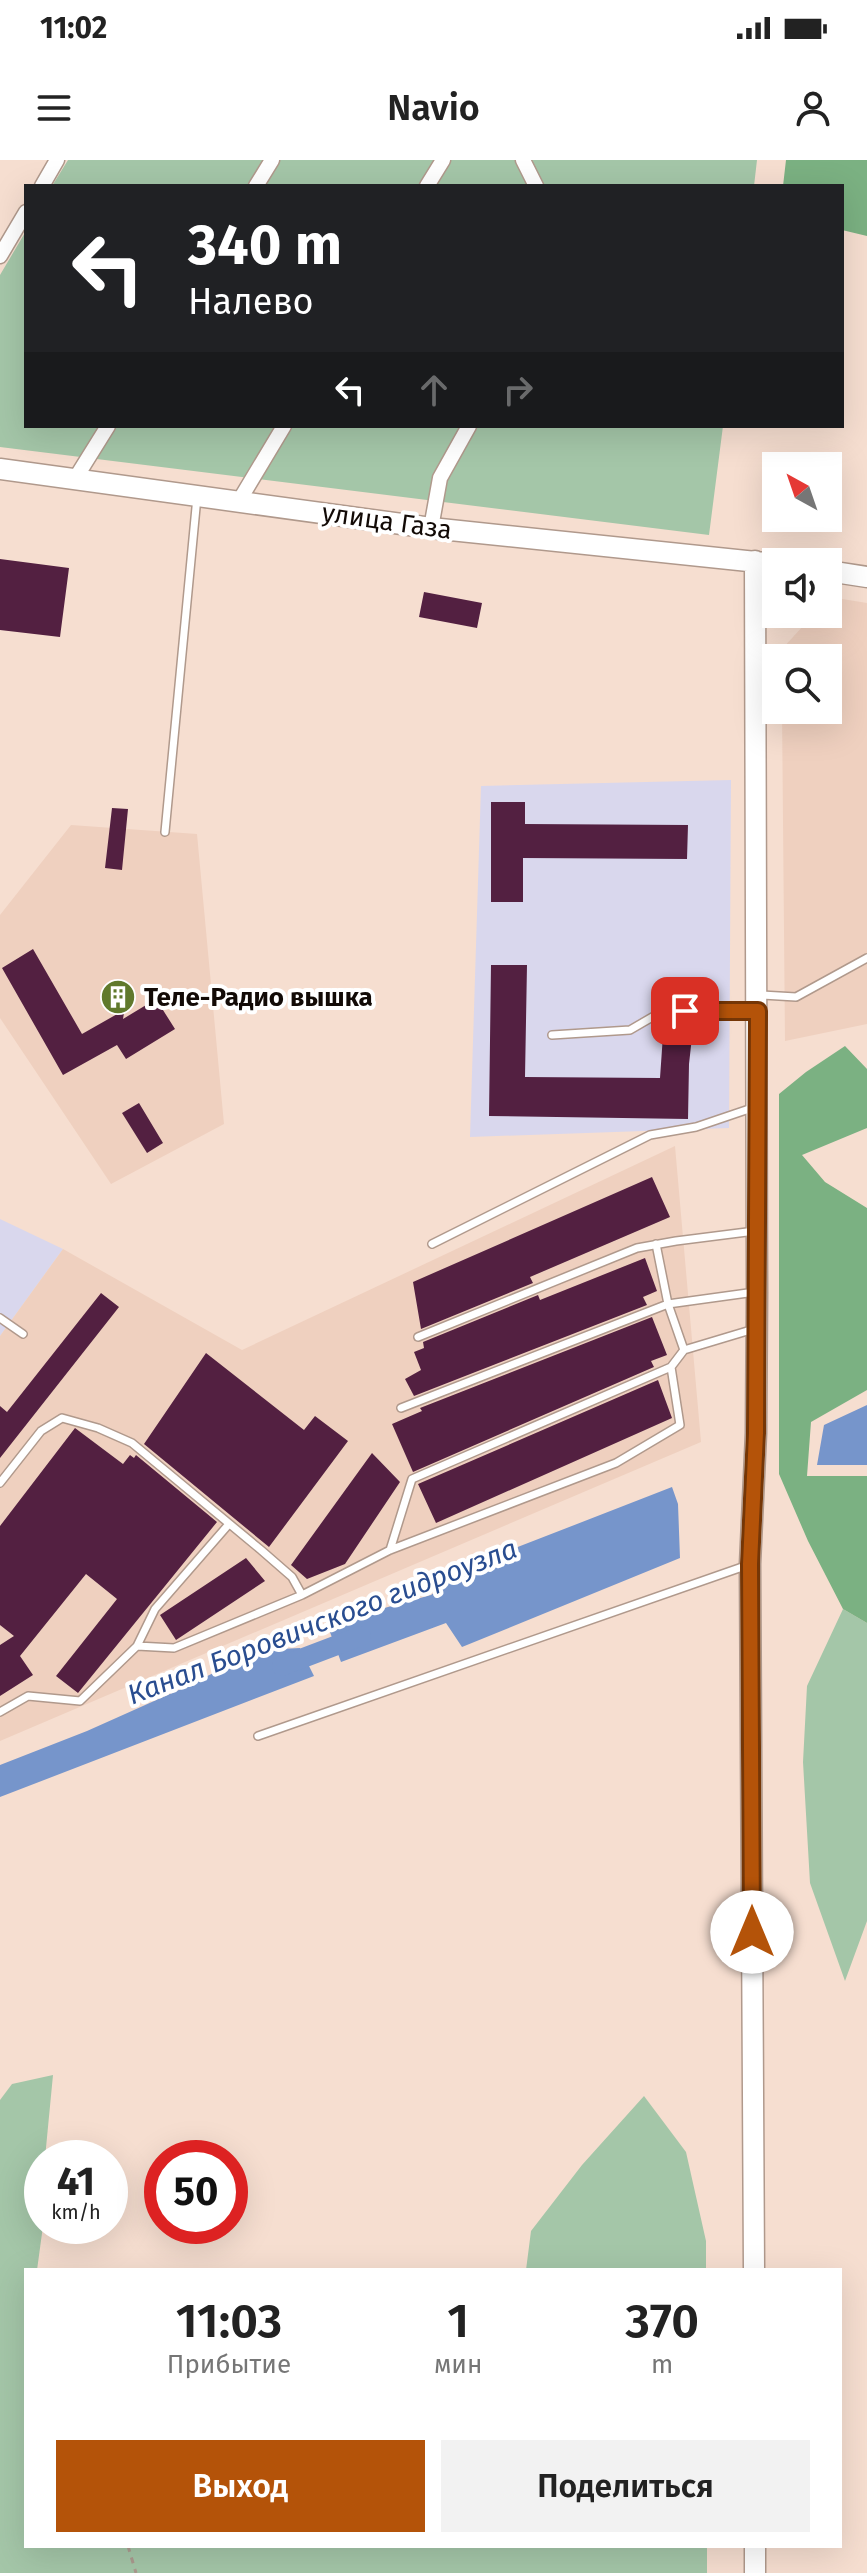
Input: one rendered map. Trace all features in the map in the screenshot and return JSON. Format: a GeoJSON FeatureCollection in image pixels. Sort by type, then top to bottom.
{"type":"FeatureCollection","features":[{"type":"Feature","properties":{"kind":"main road","name":"улица Газа"},"geometry":{"type":"LineString","coordinates":[[0,469],[431,528],[762,562]]}},
{"type":"Feature","properties":{"kind":"main road"},"geometry":{"type":"LineString","coordinates":[[754,2268],[750,1564],[757,1328],[755,561]]}},
{"type":"Feature","properties":{"kind":"main road"},"geometry":{"type":"LineString","coordinates":[[842,573],[867,577]]}},
{"type":"Feature","properties":{"kind":"main road"},"geometry":{"type":"LineString","coordinates":[[755,2548],[755,2573]]}},
{"type":"Feature","properties":{"kind":"street"},"geometry":{"type":"LineString","coordinates":[[43,184],[57,160]]}},
{"type":"Feature","properties":{"kind":"street"},"geometry":{"type":"LineString","coordinates":[[257,184],[272,160]]}},
{"type":"Feature","properties":{"kind":"street"},"geometry":{"type":"LineString","coordinates":[[428,184],[443,160]]}},
{"type":"Feature","properties":{"kind":"street"},"geometry":{"type":"LineString","coordinates":[[523,160],[535,184]]}},
{"type":"Feature","properties":{"kind":"street"},"geometry":{"type":"LineString","coordinates":[[0,256],[24,215]]}},
{"type":"Feature","properties":{"kind":"street"},"geometry":{"type":"LineString","coordinates":[[75,479],[107,428]]}},
{"type":"Feature","properties":{"kind":"street"},"geometry":{"type":"LineString","coordinates":[[239,501],[283,428]]}},
{"type":"Feature","properties":{"kind":"street"},"geometry":{"type":"LineString","coordinates":[[431,528],[440,478],[468,428]]}},
{"type":"Feature","properties":{"kind":"lane"},"geometry":{"type":"LineString","coordinates":[[165,832],[197,495]]}},
{"type":"Feature","properties":{"kind":"lane"},"geometry":{"type":"LineString","coordinates":[[552,1035],[630,1030],[661,1012],[796,997],[867,958]]}},
{"type":"Feature","properties":{"kind":"lane"},"geometry":{"type":"LineString","coordinates":[[432,1244],[650,1135],[696,1127],[757,1106]]}},
{"type":"Feature","properties":{"kind":"lane"},"geometry":{"type":"LineString","coordinates":[[418,1337],[637,1248],[757,1231]]}},
{"type":"Feature","properties":{"kind":"lane"},"geometry":{"type":"LineString","coordinates":[[656,1244],[668,1304],[684,1350]]}},
{"type":"Feature","properties":{"kind":"lane"},"geometry":{"type":"LineString","coordinates":[[401,1408],[668,1304],[757,1292]]}},
{"type":"Feature","properties":{"kind":"lane"},"geometry":{"type":"LineString","coordinates":[[0,1318],[23,1334]]}},
{"type":"Feature","properties":{"kind":"lane"},"geometry":{"type":"LineString","coordinates":[[390,1550],[412,1479],[671,1367],[684,1350],[757,1328]]}},
{"type":"Feature","properties":{"kind":"lane"},"geometry":{"type":"LineString","coordinates":[[137,1646],[174,1648],[302,1595],[390,1550],[616,1463],[680,1425],[671,1367]]}},
{"type":"Feature","properties":{"kind":"lane"},"geometry":{"type":"LineString","coordinates":[[0,1483],[41,1431],[62,1418],[98,1428],[132,1443],[292,1577],[302,1595]]}},
{"type":"Feature","properties":{"kind":"lane"},"geometry":{"type":"LineString","coordinates":[[0,1712],[28,1696],[80,1701],[137,1646],[155,1609],[229,1524]]}},
{"type":"Feature","properties":{"kind":"lane"},"geometry":{"type":"LineString","coordinates":[[258,1736],[750,1564]]}},
{"type":"Feature","properties":{"kind":"path"},"geometry":{"type":"LineString","coordinates":[[129,2548],[136,2573]]}},
{"type":"Feature","properties":{"kind":"shaded area"},"geometry":{"type":"Polygon","coordinates":[[[842,599],[867,603],[867,1024],[785,1041],[782,724],[842,724],[842,644],[787,644],[801,628],[842,628],[842,599]]]}},
{"type":"Feature","properties":{"kind":"shaded area"},"geometry":{"type":"Polygon","coordinates":[[[731,780],[729,1128],[470,1137],[481,786],[731,780]]]}},
{"type":"Feature","properties":{"kind":"shaded area"},"geometry":{"type":"Polygon","coordinates":[[[71,825],[197,834],[224,1124],[111,1184],[0,1018],[0,915],[71,825]]]}},
{"type":"Feature","properties":{"kind":"shaded area"},"geometry":{"type":"Polygon","coordinates":[[[675,1146],[701,1442],[0,1741],[0,1336],[63,1249],[242,1350],[675,1146]]]}},
{"type":"Feature","properties":{"kind":"shaded area"},"geometry":{"type":"Polygon","coordinates":[[[0,1219],[63,1249],[0,1336],[0,1219]]]}},
{"type":"Feature","properties":{"kind":"green space"},"geometry":{"type":"Polygon","coordinates":[[[68,160],[757,160],[754,184],[53,184],[68,160]]]}},
{"type":"Feature","properties":{"kind":"green space"},"geometry":{"type":"Polygon","coordinates":[[[786,160],[867,160],[867,236],[844,230],[844,184],[783,184],[786,160]]]}},
{"type":"Feature","properties":{"kind":"green space"},"geometry":{"type":"Polygon","coordinates":[[[24,234],[24,428],[723,428],[709,535],[0,447],[0,275],[24,234]]]}},
{"type":"Feature","properties":{"kind":"green space"},"geometry":{"type":"Polygon","coordinates":[[[845,1046],[867,1069],[867,1128],[802,1155],[825,1182],[867,1208],[867,1390],[811,1422],[807,1476],[867,1476],[867,1623],[843,1609],[808,1541],[779,1474],[779,1094],[845,1046]]]}},
{"type":"Feature","properties":{"kind":"green space"},"geometry":{"type":"Polygon","coordinates":[[[843,1609],[867,1623],[867,1921],[845,1981],[810,1883],[803,1762],[807,1686],[843,1609]]]}},
{"type":"Feature","properties":{"kind":"green space"},"geometry":{"type":"Polygon","coordinates":[[[53,2075],[47,2140],[24,2140],[24,2244],[41,2244],[37,2268],[24,2268],[24,2548],[707,2548],[707,2573],[0,2573],[0,2100],[12,2084],[53,2075]]]}},
{"type":"Feature","properties":{"kind":"green space"},"geometry":{"type":"Polygon","coordinates":[[[644,2096],[686,2152],[706,2241],[706,2268],[526,2268],[531,2231],[582,2165],[644,2096]]]}},
{"type":"Feature","properties":{"kind":"water"},"geometry":{"type":"Polygon","coordinates":[[[867,1405],[867,1465],[817,1465],[824,1425],[867,1405]]]}},
{"type":"Feature","properties":{"kind":"water"},"geometry":{"type":"Polygon","coordinates":[[[672,1487],[678,1504],[680,1558],[462,1647],[446,1623],[341,1662],[327,1624],[431,1595],[464,1568],[672,1487]]]}},
{"type":"Feature","properties":{"kind":"water"},"geometry":{"type":"Polygon","coordinates":[[[300,1648],[314,1676],[0,1797],[0,1765],[87,1731],[260,1650],[300,1648]]]}},
{"type":"Feature","properties":{"kind":"building"},"geometry":{"type":"Polygon","coordinates":[[[0,559],[69,568],[60,637],[0,630],[0,559]]]}},
{"type":"Feature","properties":{"kind":"building"},"geometry":{"type":"Polygon","coordinates":[[[424,592],[482,603],[477,628],[419,617],[424,592]]]}},
{"type":"Feature","properties":{"kind":"building"},"geometry":{"type":"Polygon","coordinates":[[[491,802],[525,802],[525,824],[688,825],[687,859],[523,858],[523,902],[491,902],[491,802]]]}},
{"type":"Feature","properties":{"kind":"building"},"geometry":{"type":"Polygon","coordinates":[[[112,808],[128,809],[122,870],[105,868],[112,808]]]}},
{"type":"Feature","properties":{"kind":"building"},"geometry":{"type":"Polygon","coordinates":[[[33,949],[82,1034],[119,1013],[110,995],[119,989],[127,995],[123,1019],[156,999],[175,1029],[126,1059],[117,1045],[63,1075],[2,968],[33,949]]]}},
{"type":"Feature","properties":{"kind":"building"},"geometry":{"type":"Polygon","coordinates":[[[491,965],[527,965],[525,1077],[660,1078],[663,1035],[692,1037],[688,1119],[489,1116],[491,965]]]}},
{"type":"Feature","properties":{"kind":"building"},"geometry":{"type":"Polygon","coordinates":[[[139,1103],[163,1143],[147,1153],[122,1113],[139,1103]]]}},
{"type":"Feature","properties":{"kind":"building"},"geometry":{"type":"Polygon","coordinates":[[[652,1177],[670,1217],[530,1277],[533,1283],[421,1329],[413,1282],[652,1177]]]}},
{"type":"Feature","properties":{"kind":"building"},"geometry":{"type":"Polygon","coordinates":[[[645,1258],[657,1291],[643,1297],[647,1305],[414,1396],[405,1379],[421,1370],[414,1352],[424,1348],[423,1342],[538,1295],[540,1300],[645,1258]]]}},
{"type":"Feature","properties":{"kind":"building"},"geometry":{"type":"Polygon","coordinates":[[[101,1293],[119,1307],[0,1458],[0,1406],[7,1412],[101,1293]]]}},
{"type":"Feature","properties":{"kind":"building"},"geometry":{"type":"Polygon","coordinates":[[[652,1317],[667,1355],[651,1361],[654,1367],[413,1472],[392,1424],[422,1411],[420,1408],[652,1317]]]}},
{"type":"Feature","properties":{"kind":"building"},"geometry":{"type":"Polygon","coordinates":[[[206,1353],[304,1430],[315,1416],[348,1441],[269,1547],[144,1444],[206,1353]]]}},
{"type":"Feature","properties":{"kind":"building"},"geometry":{"type":"Polygon","coordinates":[[[658,1380],[672,1418],[436,1523],[418,1484],[658,1380]]]}},
{"type":"Feature","properties":{"kind":"building"},"geometry":{"type":"Polygon","coordinates":[[[75,1428],[123,1464],[130,1455],[134,1458],[136,1455],[217,1522],[78,1693],[56,1676],[117,1599],[86,1574],[20,1656],[33,1675],[0,1696],[0,1645],[14,1636],[0,1625],[0,1526],[75,1428]]]}},
{"type":"Feature","properties":{"kind":"building"},"geometry":{"type":"Polygon","coordinates":[[[372,1453],[400,1482],[345,1564],[307,1579],[291,1565],[372,1453]]]}},
{"type":"Feature","properties":{"kind":"building"},"geometry":{"type":"Polygon","coordinates":[[[246,1558],[265,1581],[176,1640],[160,1615],[246,1558]]]}},
{"type":"Feature","properties":{"kind":"waterway","name":"Канал Боровичского гидроузла"},"geometry":{"type":"LineString","coordinates":[[282,1666],[361,1636]]}},
{"type":"Feature","properties":{"kind":"place","name":"Теле-Радио вышка"},"geometry":{"type":"Point","coordinates":[118,997]}},
{"type":"Feature","properties":{"kind":"route"},"geometry":{"type":"LineString","coordinates":[[685,1011],[758,1011],[756,1433],[750,1564],[752,1932]]}}]}
